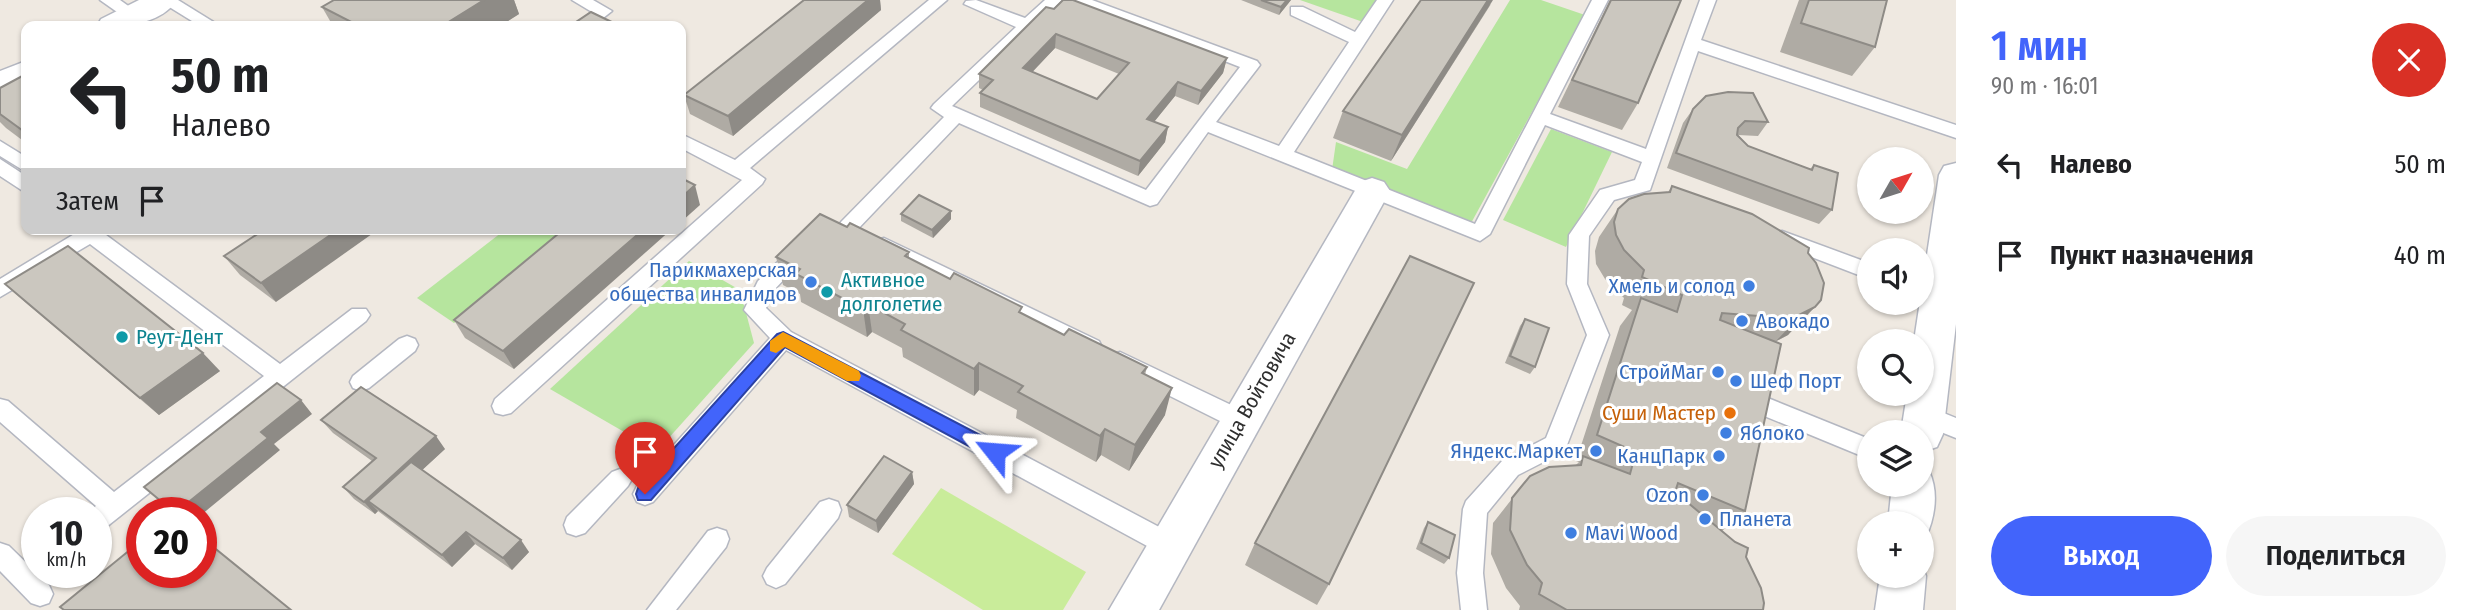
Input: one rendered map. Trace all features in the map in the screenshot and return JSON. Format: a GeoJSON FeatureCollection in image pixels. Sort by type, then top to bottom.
{"type":"FeatureCollection","features":[{"type":"Feature","properties":{"kind":"street"},"geometry":{"type":"LineString","coordinates":[[117,14],[164,0]]}},
{"type":"Feature","properties":{"kind":"street"},"geometry":{"type":"LineString","coordinates":[[0,84],[21,74]]}},
{"type":"Feature","properties":{"kind":"street"},"geometry":{"type":"LineString","coordinates":[[1934,277],[1956,175]]}},
{"type":"Feature","properties":{"kind":"street","name":"улица Войтовича"},"geometry":{"type":"LineString","coordinates":[[1133,610],[1372,191]]}},
{"type":"Feature","properties":{"kind":"street"},"geometry":{"type":"LineString","coordinates":[[1931,315],[1934,420]]}},
{"type":"Feature","properties":{"kind":"street"},"geometry":{"type":"LineString","coordinates":[[1899,610],[1902,588]]}},
{"type":"Feature","properties":{"kind":"lane"},"geometry":{"type":"LineString","coordinates":[[164,0],[203,21]]}},
{"type":"Feature","properties":{"kind":"lane"},"geometry":{"type":"LineString","coordinates":[[580,0],[604,11],[589,21]]}},
{"type":"Feature","properties":{"kind":"lane"},"geometry":{"type":"LineString","coordinates":[[737,169],[939,0]]}},
{"type":"Feature","properties":{"kind":"lane"},"geometry":{"type":"LineString","coordinates":[[1054,0],[940,108],[1150,199],[1251,65],[1077,0]]}},
{"type":"Feature","properties":{"kind":"lane"},"geometry":{"type":"LineString","coordinates":[[1283,155],[1385,0]]}},
{"type":"Feature","properties":{"kind":"lane"},"geometry":{"type":"LineString","coordinates":[[1204,124],[1480,234],[1600,0]]}},
{"type":"Feature","properties":{"kind":"lane"},"geometry":{"type":"LineString","coordinates":[[1643,185],[1708,0]]}},
{"type":"Feature","properties":{"kind":"lane"},"geometry":{"type":"LineString","coordinates":[[970,1],[1027,25]]}},
{"type":"Feature","properties":{"kind":"lane"},"geometry":{"type":"LineString","coordinates":[[1297,11],[1358,40]]}},
{"type":"Feature","properties":{"kind":"lane"},"geometry":{"type":"LineString","coordinates":[[1692,43],[1956,132]]}},
{"type":"Feature","properties":{"kind":"lane"},"geometry":{"type":"LineString","coordinates":[[848,227],[956,115]]}},
{"type":"Feature","properties":{"kind":"lane"},"geometry":{"type":"LineString","coordinates":[[1540,117],[1651,158]]}},
{"type":"Feature","properties":{"kind":"lane"},"geometry":{"type":"LineString","coordinates":[[503,406],[755,179],[686,143]]}},
{"type":"Feature","properties":{"kind":"lane"},"geometry":{"type":"LineString","coordinates":[[0,146],[21,162]]}},
{"type":"Feature","properties":{"kind":"lane"},"geometry":{"type":"LineString","coordinates":[[0,166],[21,182]]}},
{"type":"Feature","properties":{"kind":"lane"},"geometry":{"type":"LineString","coordinates":[[1474,610],[1470,573],[1475,509],[1510,468],[1555,445],[1606,339],[1577,284],[1579,234],[1607,195],[1643,185],[1667,194]]}},
{"type":"Feature","properties":{"kind":"lane"},"geometry":{"type":"LineString","coordinates":[[1169,545],[783,338],[755,310],[765,287],[833,220],[1240,420]]}},
{"type":"Feature","properties":{"kind":"lane"},"geometry":{"type":"LineString","coordinates":[[1766,232],[1857,266]]}},
{"type":"Feature","properties":{"kind":"lane"},"geometry":{"type":"LineString","coordinates":[[0,289],[82,235]]}},
{"type":"Feature","properties":{"kind":"lane"},"geometry":{"type":"LineString","coordinates":[[91,235],[280,376]]}},
{"type":"Feature","properties":{"kind":"lane"},"geometry":{"type":"LineString","coordinates":[[112,508],[359,315]]}},
{"type":"Feature","properties":{"kind":"lane"},"geometry":{"type":"LineString","coordinates":[[645,494],[783,338]]}},
{"type":"Feature","properties":{"kind":"lane"},"geometry":{"type":"LineString","coordinates":[[361,382],[407,345]]}},
{"type":"Feature","properties":{"kind":"lane"},"geometry":{"type":"LineString","coordinates":[[1748,399],[1857,444]]}},
{"type":"Feature","properties":{"kind":"lane"},"geometry":{"type":"LineString","coordinates":[[0,408],[89,497]]}},
{"type":"Feature","properties":{"kind":"lane"},"geometry":{"type":"LineString","coordinates":[[576,525],[620,479]]}},
{"type":"Feature","properties":{"kind":"lane"},"geometry":{"type":"LineString","coordinates":[[776,576],[829,510]]}},
{"type":"Feature","properties":{"kind":"lane"},"geometry":{"type":"LineString","coordinates":[[660,610],[717,539]]}},
{"type":"Feature","properties":{"kind":"lane"},"geometry":{"type":"LineString","coordinates":[[0,554],[21,569]]}},
{"type":"Feature","properties":{"kind":"green space"},"geometry":{"type":"Polygon","coordinates":[[[1300,0],[1381,0],[1366,23],[1300,0]]]}},
{"type":"Feature","properties":{"kind":"green space"},"geometry":{"type":"Polygon","coordinates":[[[1510,0],[1541,0],[1585,15],[1470,225],[1332,170],[1336,142],[1407,169],[1510,0]]]}},
{"type":"Feature","properties":{"kind":"green space"},"geometry":{"type":"Polygon","coordinates":[[[1551,129],[1612,152],[1566,247],[1503,220],[1551,129]]]}},
{"type":"Feature","properties":{"kind":"green space"},"geometry":{"type":"Polygon","coordinates":[[[498,235],[564,235],[454,323],[417,298],[498,235]]]}},
{"type":"Feature","properties":{"kind":"green space"},"geometry":{"type":"Polygon","coordinates":[[[689,261],[740,290],[754,343],[657,451],[550,389],[689,261]]]}},
{"type":"Feature","properties":{"kind":"green space"},"geometry":{"type":"Polygon","coordinates":[[[941,488],[1086,572],[1063,610],[983,610],[892,554],[941,488]]]}},
{"type":"Feature","properties":{"kind":"building"},"geometry":{"type":"Polygon","coordinates":[[[334,0],[484,0],[450,21],[349,21],[322,7],[334,0]]]}},
{"type":"Feature","properties":{"kind":"building"},"geometry":{"type":"Polygon","coordinates":[[[804,0],[868,0],[728,116],[686,96],[804,0]]]}},
{"type":"Feature","properties":{"kind":"building"},"geometry":{"type":"Polygon","coordinates":[[[1063,0],[1073,0],[1227,58],[1201,91],[1178,82],[1147,119],[1168,127],[1140,161],[980,93],[993,80],[979,74],[1046,7],[1054,9],[1063,0]],[[1056,34],[1023,68],[1097,99],[1129,63],[1056,34]]]}},
{"type":"Feature","properties":{"kind":"building"},"geometry":{"type":"Polygon","coordinates":[[[1261,0],[1287,0],[1281,7],[1261,0]]]}},
{"type":"Feature","properties":{"kind":"building"},"geometry":{"type":"Polygon","coordinates":[[[1421,0],[1488,0],[1402,135],[1343,111],[1421,0]]]}},
{"type":"Feature","properties":{"kind":"building"},"geometry":{"type":"Polygon","coordinates":[[[1611,0],[1681,0],[1638,103],[1572,80],[1611,0]]]}},
{"type":"Feature","properties":{"kind":"building"},"geometry":{"type":"Polygon","coordinates":[[[1809,0],[1887,0],[1875,47],[1801,23],[1809,0]]]}},
{"type":"Feature","properties":{"kind":"building"},"geometry":{"type":"Polygon","coordinates":[[[591,12],[610,21],[578,21],[591,12]]]}},
{"type":"Feature","properties":{"kind":"building"},"geometry":{"type":"Polygon","coordinates":[[[21,77],[21,129],[0,114],[0,88],[21,77]]]}},
{"type":"Feature","properties":{"kind":"building"},"geometry":{"type":"Polygon","coordinates":[[[1728,92],[1753,93],[1768,122],[1745,121],[1738,128],[1737,135],[1748,146],[1812,170],[1814,165],[1838,173],[1832,210],[1676,153],[1693,109],[1706,96],[1728,92]]]}},
{"type":"Feature","properties":{"kind":"building"},"geometry":{"type":"Polygon","coordinates":[[[686,180],[695,185],[686,193],[686,180]]]}},
{"type":"Feature","properties":{"kind":"building"},"geometry":{"type":"Polygon","coordinates":[[[1672,186],[1752,214],[1809,248],[1808,253],[1816,263],[1824,283],[1821,300],[1815,307],[1795,317],[1794,322],[1782,318],[1722,313],[1720,320],[1781,344],[1745,511],[1678,483],[1675,492],[1735,542],[1748,548],[1746,557],[1761,588],[1763,610],[1567,610],[1539,594],[1542,583],[1527,565],[1510,530],[1512,498],[1530,476],[1549,467],[1581,465],[1583,456],[1630,474],[1636,452],[1597,435],[1641,298],[1677,312],[1682,295],[1642,277],[1644,270],[1624,250],[1616,235],[1614,222],[1618,209],[1629,199],[1644,194],[1670,192],[1672,186]]]}},
{"type":"Feature","properties":{"kind":"building"},"geometry":{"type":"Polygon","coordinates":[[[919,195],[951,211],[932,230],[901,214],[919,195]]]}},
{"type":"Feature","properties":{"kind":"building"},"geometry":{"type":"Polygon","coordinates":[[[820,214],[847,227],[850,223],[909,252],[905,256],[950,279],[954,273],[1022,307],[1019,312],[1064,335],[1069,329],[1147,367],[1142,373],[1172,388],[1135,445],[1105,429],[1100,436],[1018,392],[1023,386],[979,363],[974,369],[901,330],[905,324],[868,304],[863,309],[796,274],[800,269],[776,257],[820,214]]]}},
{"type":"Feature","properties":{"kind":"building"},"geometry":{"type":"Polygon","coordinates":[[[256,235],[330,235],[261,283],[224,256],[256,235]]]}},
{"type":"Feature","properties":{"kind":"building"},"geometry":{"type":"Polygon","coordinates":[[[557,235],[637,235],[503,351],[454,320],[557,235]]]}},
{"type":"Feature","properties":{"kind":"building","name":"Реут-Дент"},"geometry":{"type":"Polygon","coordinates":[[[68,246],[203,353],[140,398],[5,284],[68,246]]]}},
{"type":"Feature","properties":{"kind":"building"},"geometry":{"type":"Polygon","coordinates":[[[1410,256],[1474,283],[1329,584],[1255,543],[1410,256]]]}},
{"type":"Feature","properties":{"kind":"building"},"geometry":{"type":"Polygon","coordinates":[[[1525,319],[1549,328],[1535,367],[1510,356],[1525,319]]]}},
{"type":"Feature","properties":{"kind":"building"},"geometry":{"type":"Polygon","coordinates":[[[277,383],[301,400],[261,432],[268,438],[195,497],[156,497],[144,487],[277,383]]]}},
{"type":"Feature","properties":{"kind":"building"},"geometry":{"type":"Polygon","coordinates":[[[361,387],[436,436],[364,502],[343,487],[376,458],[321,420],[361,387]]]}},
{"type":"Feature","properties":{"kind":"building"},"geometry":{"type":"Polygon","coordinates":[[[884,456],[912,472],[876,521],[847,505],[884,456]]]}},
{"type":"Feature","properties":{"kind":"building"},"geometry":{"type":"Polygon","coordinates":[[[411,462],[521,540],[503,558],[466,532],[442,555],[368,501],[411,462]]]}},
{"type":"Feature","properties":{"kind":"building"},"geometry":{"type":"Polygon","coordinates":[[[1428,522],[1455,535],[1449,558],[1421,543],[1428,522]]]}},
{"type":"Feature","properties":{"kind":"building"},"geometry":{"type":"Polygon","coordinates":[[[217,550],[291,610],[64,610],[60,607],[83,588],[112,588],[112,565],[126,553],[126,588],[217,588],[217,550]]]}},
{"type":"Feature","properties":{"kind":"slow traffic"},"geometry":{"type":"LineString","coordinates":[[776,346],[783,338],[853,376]]}},
{"type":"Feature","properties":{"kind":"place","name":"Парикмахерская общества инвалидов"},"geometry":{"type":"Point","coordinates":[811,282]}},
{"type":"Feature","properties":{"kind":"place","name":"Хмель и солод"},"geometry":{"type":"Point","coordinates":[1749,286]}},
{"type":"Feature","properties":{"kind":"place","name":"Активное долголетие"},"geometry":{"type":"Point","coordinates":[827,292]}},
{"type":"Feature","properties":{"kind":"place","name":"Авокадо"},"geometry":{"type":"Point","coordinates":[1742,321]}},
{"type":"Feature","properties":{"kind":"place","name":"Реут-Дент"},"geometry":{"type":"Point","coordinates":[122,337]}},
{"type":"Feature","properties":{"kind":"place","name":"СтройМаг"},"geometry":{"type":"Point","coordinates":[1718,372]}},
{"type":"Feature","properties":{"kind":"place","name":"Шеф Порт"},"geometry":{"type":"Point","coordinates":[1736,381]}},
{"type":"Feature","properties":{"kind":"place","name":"Суши Мастер"},"geometry":{"type":"Point","coordinates":[1730,413]}},
{"type":"Feature","properties":{"kind":"place","name":"Яблоко"},"geometry":{"type":"Point","coordinates":[1726,433]}},
{"type":"Feature","properties":{"kind":"place","name":"Яндекс.Маркет"},"geometry":{"type":"Point","coordinates":[1596,451]}},
{"type":"Feature","properties":{"kind":"place","name":"КанцПарк"},"geometry":{"type":"Point","coordinates":[1719,456]}},
{"type":"Feature","properties":{"kind":"place","name":"Ozon"},"geometry":{"type":"Point","coordinates":[1703,495]}},
{"type":"Feature","properties":{"kind":"place","name":"Планета"},"geometry":{"type":"Point","coordinates":[1705,519]}},
{"type":"Feature","properties":{"kind":"place","name":"Mavi Wood"},"geometry":{"type":"Point","coordinates":[1571,533]}},
{"type":"Feature","properties":{"kind":"route"},"geometry":{"type":"LineString","coordinates":[[645,494],[783,338],[995,452]]}}]}
